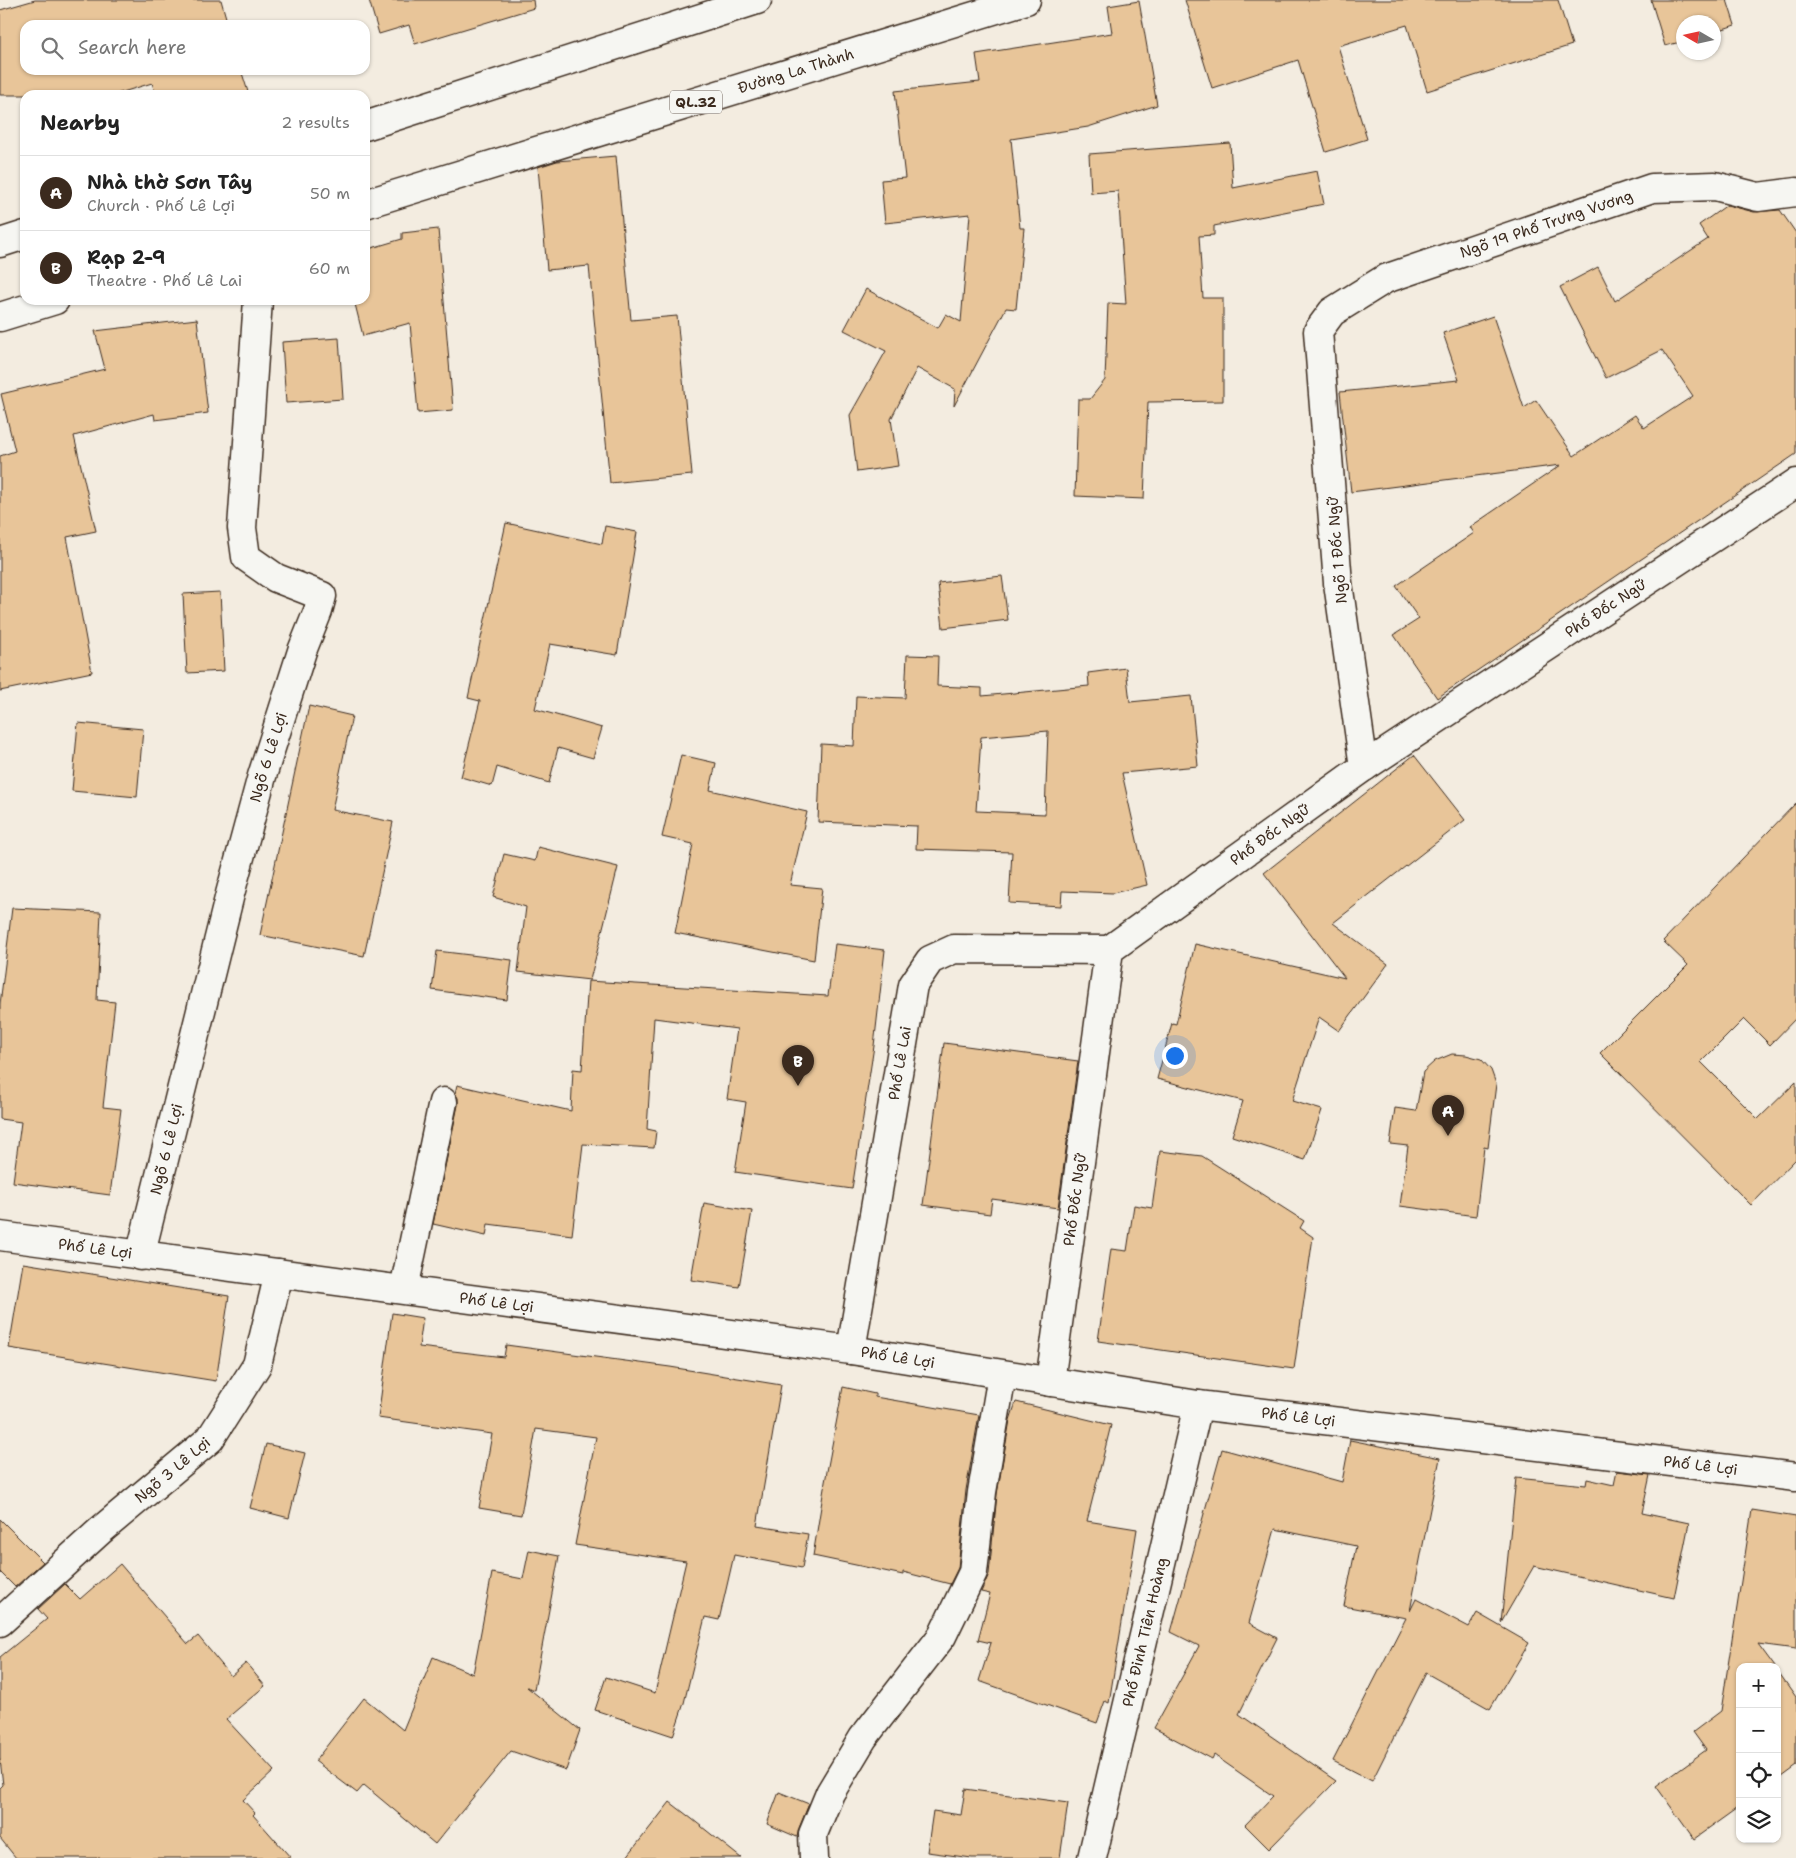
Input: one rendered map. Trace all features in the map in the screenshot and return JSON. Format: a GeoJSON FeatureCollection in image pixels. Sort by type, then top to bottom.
{"type":"FeatureCollection","features":[{"type":"Feature","properties":{"kind":"main road"},"geometry":{"type":"LineString","coordinates":[[370,124],[756,0]]}},
{"type":"Feature","properties":{"kind":"main road","name":"Đường La Thành"},"geometry":{"type":"LineString","coordinates":[[370,202],[1026,0]]}},
{"type":"Feature","properties":{"kind":"main road","name":"Ngõ 19 Phố Trưng Vương"},"geometry":{"type":"LineString","coordinates":[[1318,331],[1332,312],[1385,279],[1652,188],[1715,186],[1758,197],[1796,192]]}},
{"type":"Feature","properties":{"kind":"main road"},"geometry":{"type":"LineString","coordinates":[[0,244],[20,237]]}},
{"type":"Feature","properties":{"kind":"main road"},"geometry":{"type":"LineString","coordinates":[[0,317],[39,305]]}},
{"type":"Feature","properties":{"kind":"main road","name":"Ngõ 6 Lê Lợi"},"geometry":{"type":"LineString","coordinates":[[140,1256],[230,894],[255,803],[302,651],[322,596],[276,578],[246,557],[242,528],[258,305]]}},
{"type":"Feature","properties":{"kind":"main road","name":"Ngõ 1 Đốc Ngữ"},"geometry":{"type":"LineString","coordinates":[[1318,331],[1338,583],[1364,767]]}},
{"type":"Feature","properties":{"kind":"main road","name":"Phố Đốc Ngữ"},"geometry":{"type":"LineString","coordinates":[[1050,1382],[1109,950],[1364,767],[1796,483]]}},
{"type":"Feature","properties":{"kind":"main road","name":"Phố Lê Lai"},"geometry":{"type":"LineString","coordinates":[[851,1350],[913,985],[930,960],[954,950],[1109,950]]}},
{"type":"Feature","properties":{"kind":"main road"},"geometry":{"type":"LineString","coordinates":[[404,1290],[443,1102]]}},
{"type":"Feature","properties":{"kind":"main road","name":"Phố Lê Lợi"},"geometry":{"type":"LineString","coordinates":[[0,1236],[851,1350],[1198,1405],[1796,1477]]}},
{"type":"Feature","properties":{"kind":"main road","name":"Ngõ 3 Lê Lợi"},"geometry":{"type":"LineString","coordinates":[[0,1622],[101,1530],[210,1439],[257,1365],[279,1273]]}},
{"type":"Feature","properties":{"kind":"main road"},"geometry":{"type":"LineString","coordinates":[[814,1858],[814,1834],[830,1793],[864,1738],[942,1636],[973,1572],[982,1492],[1002,1375]]}},
{"type":"Feature","properties":{"kind":"main road","name":"Phố Đinh Tiên Hoàng"},"geometry":{"type":"LineString","coordinates":[[1092,1858],[1198,1405]]}},
{"type":"Feature","properties":{"kind":"building"},"geometry":{"type":"Polygon","coordinates":[[[35,0],[221,0],[227,20],[20,20],[20,75],[243,75],[247,90],[154,90],[152,83],[129,90],[20,90],[20,95],[0,95],[0,10],[35,0]]]}},
{"type":"Feature","properties":{"kind":"building"},"geometry":{"type":"Polygon","coordinates":[[[369,0],[533,0],[534,8],[415,44],[409,25],[379,34],[369,0]]]}},
{"type":"Feature","properties":{"kind":"building"},"geometry":{"type":"Polygon","coordinates":[[[1185,0],[1558,0],[1572,45],[1427,91],[1407,25],[1338,46],[1367,139],[1326,152],[1298,60],[1212,88],[1185,0]]]}},
{"type":"Feature","properties":{"kind":"building"},"geometry":{"type":"Polygon","coordinates":[[[1651,0],[1727,0],[1735,25],[1721,30],[1721,15],[1676,15],[1676,43],[1665,46],[1651,0]]]}},
{"type":"Feature","properties":{"kind":"building"},"geometry":{"type":"Polygon","coordinates":[[[1139,1],[1157,105],[1088,127],[1011,139],[1020,228],[1024,228],[1016,309],[1006,308],[954,406],[955,389],[917,368],[891,419],[898,466],[857,472],[850,415],[886,351],[844,330],[866,289],[938,328],[946,314],[961,322],[970,214],[885,223],[881,180],[905,178],[895,91],[980,82],[976,54],[1112,33],[1108,6],[1139,1]]]}},
{"type":"Feature","properties":{"kind":"building"},"geometry":{"type":"Polygon","coordinates":[[[1230,143],[1233,188],[1317,171],[1324,204],[1214,226],[1214,235],[1199,236],[1203,298],[1223,298],[1223,401],[1148,402],[1144,499],[1075,496],[1078,399],[1090,399],[1105,380],[1108,303],[1126,304],[1118,191],[1091,193],[1089,154],[1230,143]]]}},
{"type":"Feature","properties":{"kind":"building"},"geometry":{"type":"Polygon","coordinates":[[[616,156],[631,320],[677,316],[692,475],[610,483],[589,266],[547,270],[538,167],[557,161],[616,156]]]}},
{"type":"Feature","properties":{"kind":"building"},"geometry":{"type":"Polygon","coordinates":[[[1727,205],[1754,212],[1780,210],[1796,233],[1796,454],[1437,698],[1394,635],[1419,619],[1396,586],[1474,533],[1470,527],[1561,465],[1351,492],[1340,392],[1459,380],[1443,333],[1493,316],[1524,408],[1536,400],[1574,456],[1635,415],[1644,428],[1693,396],[1662,350],[1606,378],[1560,287],[1598,267],[1615,301],[1708,239],[1699,225],[1727,205]]]}},
{"type":"Feature","properties":{"kind":"building"},"geometry":{"type":"Polygon","coordinates":[[[438,229],[453,410],[418,413],[410,323],[363,336],[355,305],[370,305],[370,249],[402,239],[402,233],[438,229]]]}},
{"type":"Feature","properties":{"kind":"building"},"geometry":{"type":"Polygon","coordinates":[[[197,319],[208,413],[155,420],[154,414],[74,436],[96,531],[67,537],[92,672],[0,691],[0,456],[15,451],[1,394],[105,369],[95,331],[197,319]]]}},
{"type":"Feature","properties":{"kind":"building"},"geometry":{"type":"Polygon","coordinates":[[[339,338],[343,399],[286,403],[282,342],[339,338]]]}},
{"type":"Feature","properties":{"kind":"building"},"geometry":{"type":"Polygon","coordinates":[[[506,523],[602,544],[605,526],[637,532],[617,655],[550,644],[535,709],[602,728],[593,758],[558,748],[549,783],[497,767],[492,786],[461,777],[480,701],[468,698],[506,523]]]}},
{"type":"Feature","properties":{"kind":"building"},"geometry":{"type":"Polygon","coordinates":[[[1002,576],[1008,620],[943,628],[938,583],[1002,576]]]}},
{"type":"Feature","properties":{"kind":"building"},"geometry":{"type":"Polygon","coordinates":[[[220,592],[224,671],[187,673],[183,594],[220,592]]]}},
{"type":"Feature","properties":{"kind":"building"},"geometry":{"type":"Polygon","coordinates":[[[907,655],[938,656],[937,686],[982,688],[982,696],[1089,686],[1088,673],[1126,668],[1130,702],[1191,696],[1198,766],[1122,773],[1147,885],[1113,893],[1062,891],[1061,906],[1009,903],[1012,852],[916,849],[917,826],[818,822],[821,744],[854,746],[856,696],[905,698],[907,655]],[[1048,731],[981,737],[976,811],[1045,814],[1048,731]]]}},
{"type":"Feature","properties":{"kind":"building"},"geometry":{"type":"Polygon","coordinates":[[[309,706],[352,716],[332,810],[393,822],[364,956],[260,935],[309,706]]]}},
{"type":"Feature","properties":{"kind":"building"},"geometry":{"type":"Polygon","coordinates":[[[78,723],[143,729],[137,797],[72,791],[78,723]]]}},
{"type":"Feature","properties":{"kind":"building"},"geometry":{"type":"Polygon","coordinates":[[[681,755],[716,763],[710,790],[807,812],[790,885],[822,888],[814,960],[675,933],[693,844],[662,837],[681,755]]]}},
{"type":"Feature","properties":{"kind":"building"},"geometry":{"type":"Polygon","coordinates":[[[1414,755],[1465,820],[1333,923],[1388,964],[1339,1031],[1319,1017],[1292,1101],[1322,1110],[1305,1160],[1232,1136],[1243,1101],[1157,1079],[1172,1023],[1176,1024],[1195,944],[1345,978],[1264,873],[1414,755]]]}},
{"type":"Feature","properties":{"kind":"building"},"geometry":{"type":"Polygon","coordinates":[[[1796,803],[1796,1018],[1770,1045],[1744,1019],[1701,1062],[1758,1119],[1796,1082],[1796,1159],[1751,1205],[1600,1053],[1688,965],[1663,941],[1796,803]]]}},
{"type":"Feature","properties":{"kind":"building"},"geometry":{"type":"Polygon","coordinates":[[[538,847],[618,867],[590,980],[518,972],[526,907],[493,897],[504,854],[535,861],[538,847]]]}},
{"type":"Feature","properties":{"kind":"building"},"geometry":{"type":"Polygon","coordinates":[[[12,908],[101,912],[97,1000],[115,1002],[103,1107],[121,1109],[110,1195],[13,1182],[21,1122],[0,1119],[0,1004],[12,908]]]}},
{"type":"Feature","properties":{"kind":"building"},"geometry":{"type":"Polygon","coordinates":[[[835,944],[885,950],[874,1046],[852,1189],[735,1172],[746,1102],[727,1099],[737,1029],[654,1018],[647,1129],[656,1131],[654,1148],[583,1144],[572,1235],[488,1224],[486,1236],[433,1224],[458,1105],[458,1098],[455,1093],[457,1085],[571,1111],[573,1069],[582,1070],[588,981],[828,996],[835,944]]]}},
{"type":"Feature","properties":{"kind":"building"},"geometry":{"type":"Polygon","coordinates":[[[437,951],[512,960],[507,1000],[432,990],[437,951]]]}},
{"type":"Feature","properties":{"kind":"building"},"geometry":{"type":"Polygon","coordinates":[[[944,1043],[1078,1061],[1058,1208],[992,1199],[990,1214],[923,1205],[944,1043]]]}},
{"type":"Feature","properties":{"kind":"building"},"geometry":{"type":"Polygon","coordinates":[[[1452,1054],[1481,1059],[1491,1070],[1496,1084],[1488,1148],[1484,1147],[1476,1216],[1400,1206],[1408,1146],[1390,1144],[1395,1108],[1416,1111],[1423,1072],[1435,1061],[1452,1054]]]}},
{"type":"Feature","properties":{"kind":"building"},"geometry":{"type":"Polygon","coordinates":[[[1160,1151],[1202,1156],[1304,1221],[1300,1228],[1313,1237],[1294,1369],[1098,1341],[1111,1249],[1127,1251],[1134,1205],[1152,1208],[1160,1151]]]}},
{"type":"Feature","properties":{"kind":"building"},"geometry":{"type":"Polygon","coordinates":[[[704,1203],[752,1211],[739,1287],[691,1280],[704,1203]]]}},
{"type":"Feature","properties":{"kind":"building"},"geometry":{"type":"Polygon","coordinates":[[[23,1263],[229,1296],[216,1381],[9,1348],[23,1263]]]}},
{"type":"Feature","properties":{"kind":"building"},"geometry":{"type":"Polygon","coordinates":[[[392,1313],[423,1318],[419,1347],[504,1357],[506,1345],[670,1367],[781,1385],[757,1526],[808,1534],[802,1568],[734,1555],[719,1620],[705,1617],[684,1703],[673,1736],[595,1710],[606,1677],[655,1693],[686,1561],[575,1545],[596,1437],[536,1429],[521,1515],[479,1508],[492,1434],[378,1418],[392,1313]]]}},
{"type":"Feature","properties":{"kind":"building"},"geometry":{"type":"Polygon","coordinates":[[[843,1387],[875,1394],[875,1397],[979,1415],[966,1490],[958,1568],[950,1584],[903,1572],[903,1575],[813,1556],[843,1387]]]}},
{"type":"Feature","properties":{"kind":"building"},"geometry":{"type":"Polygon","coordinates":[[[1016,1402],[1111,1425],[1087,1521],[1137,1529],[1109,1703],[1105,1701],[1097,1723],[979,1681],[991,1643],[978,1640],[990,1594],[981,1592],[989,1574],[997,1494],[1010,1420],[1016,1402]]]}},
{"type":"Feature","properties":{"kind":"building"},"geometry":{"type":"Polygon","coordinates":[[[1350,1440],[1440,1458],[1410,1611],[1416,1599],[1469,1627],[1477,1613],[1529,1643],[1490,1709],[1426,1673],[1372,1781],[1333,1761],[1406,1618],[1344,1606],[1356,1546],[1275,1529],[1249,1623],[1277,1638],[1239,1714],[1336,1781],[1269,1849],[1245,1825],[1273,1796],[1214,1755],[1212,1759],[1154,1728],[1199,1646],[1171,1632],[1222,1449],[1342,1482],[1350,1440]]]}},
{"type":"Feature","properties":{"kind":"building"},"geometry":{"type":"Polygon","coordinates":[[[266,1444],[305,1453],[289,1518],[250,1508],[266,1444]]]}},
{"type":"Feature","properties":{"kind":"building"},"geometry":{"type":"Polygon","coordinates":[[[1617,1471],[1650,1475],[1642,1513],[1689,1523],[1674,1598],[1534,1566],[1501,1623],[1516,1478],[1586,1485],[1587,1479],[1614,1485],[1617,1471]]]}},
{"type":"Feature","properties":{"kind":"building"},"geometry":{"type":"Polygon","coordinates":[[[1752,1510],[1796,1517],[1796,1649],[1758,1644],[1772,1663],[1736,1663],[1736,1809],[1694,1839],[1656,1786],[1706,1750],[1693,1732],[1721,1711],[1752,1510]]]}},
{"type":"Feature","properties":{"kind":"building"},"geometry":{"type":"Polygon","coordinates":[[[0,1519],[43,1562],[15,1587],[0,1572],[0,1519]]]}},
{"type":"Feature","properties":{"kind":"building"},"geometry":{"type":"Polygon","coordinates":[[[529,1550],[559,1556],[534,1690],[527,1687],[580,1730],[566,1770],[511,1751],[435,1844],[364,1785],[357,1793],[315,1761],[364,1698],[403,1730],[433,1657],[473,1674],[492,1573],[523,1579],[529,1550]]]}},
{"type":"Feature","properties":{"kind":"building"},"geometry":{"type":"Polygon","coordinates":[[[120,1564],[188,1644],[198,1636],[231,1676],[246,1663],[265,1686],[226,1719],[274,1771],[243,1800],[255,1813],[253,1815],[291,1858],[16,1858],[0,1838],[0,1788],[3,1785],[0,1759],[0,1657],[47,1619],[38,1609],[65,1584],[80,1599],[120,1564]]]}},
{"type":"Feature","properties":{"kind":"building"},"geometry":{"type":"Polygon","coordinates":[[[1781,1676],[1796,1697],[1796,1766],[1781,1777],[1781,1676]]]}},
{"type":"Feature","properties":{"kind":"building"},"geometry":{"type":"Polygon","coordinates":[[[965,1789],[1068,1803],[1060,1858],[972,1858],[927,1852],[933,1811],[961,1815],[965,1789]]]}},
{"type":"Feature","properties":{"kind":"building"},"geometry":{"type":"Polygon","coordinates":[[[779,1792],[809,1804],[797,1837],[767,1824],[779,1792]]]}},
{"type":"Feature","properties":{"kind":"building"},"geometry":{"type":"Polygon","coordinates":[[[670,1802],[692,1819],[741,1858],[626,1858],[670,1802]]]}},
{"type":"Feature","properties":{"kind":"place","name":"Rạp 2-9"},"geometry":{"type":"Point","coordinates":[798,1086]}},
{"type":"Feature","properties":{"kind":"place","name":"Nhà thờ Sơn Tây"},"geometry":{"type":"Point","coordinates":[1448,1136]}}]}
